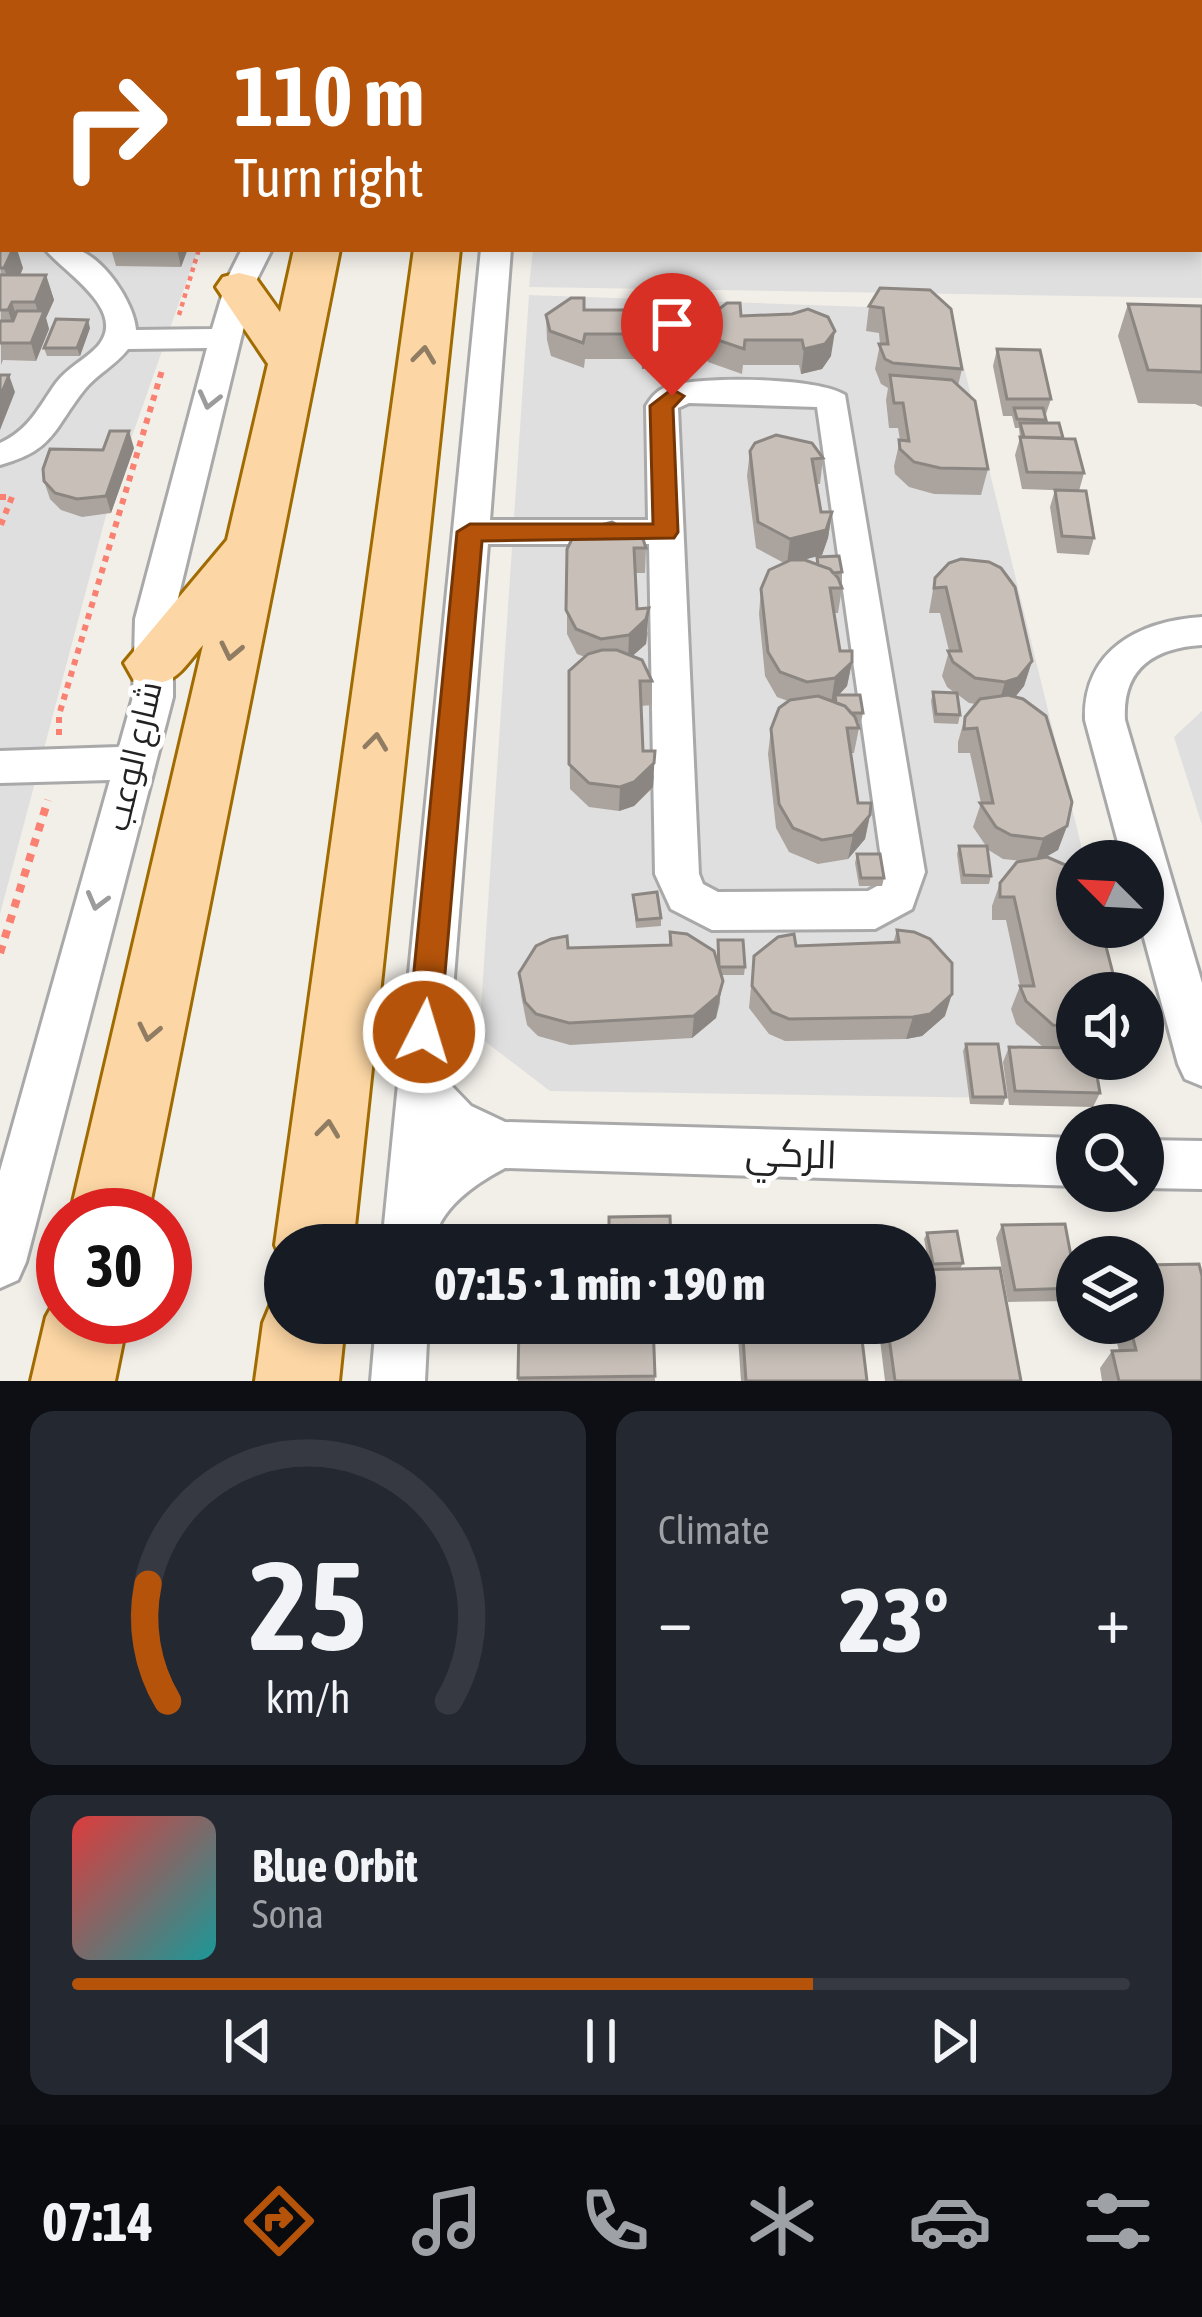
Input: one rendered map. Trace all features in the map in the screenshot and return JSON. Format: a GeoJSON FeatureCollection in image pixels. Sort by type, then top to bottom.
{"type":"FeatureCollection","features":[{"type":"Feature","properties":{"kind":"main road"},"geometry":{"type":"LineString","coordinates":[[115,1188],[316,252]]}},
{"type":"Feature","properties":{"kind":"main road"},"geometry":{"type":"LineString","coordinates":[[317,1224],[437,252]]}},
{"type":"Feature","properties":{"kind":"main road"},"geometry":{"type":"LineString","coordinates":[[248,268],[292,364]]}},
{"type":"Feature","properties":{"kind":"main road"},"geometry":{"type":"LineString","coordinates":[[154,663],[254,544]]}},
{"type":"Feature","properties":{"kind":"main road"},"geometry":{"type":"LineString","coordinates":[[73,1381],[81,1344]]}},
{"type":"Feature","properties":{"kind":"main road"},"geometry":{"type":"LineString","coordinates":[[297,1381],[301,1344]]}},
{"type":"Feature","properties":{"kind":"street"},"geometry":{"type":"LineString","coordinates":[[64,252],[88,269],[120,319],[119,340]]}},
{"type":"Feature","properties":{"kind":"street"},"geometry":{"type":"LineString","coordinates":[[409,1224],[496,252]]}},
{"type":"Feature","properties":{"kind":"street","name":"شارع الوعب"},"geometry":{"type":"LineString","coordinates":[[4,1234],[153,697],[154,619],[225,338],[248,268]]}},
{"type":"Feature","properties":{"kind":"street"},"geometry":{"type":"LineString","coordinates":[[0,454],[41,436],[76,380],[119,340],[225,338]]}},
{"type":"Feature","properties":{"kind":"street"},"geometry":{"type":"LineString","coordinates":[[821,394],[833,402],[904,872],[897,896],[875,910],[712,911],[686,896],[676,874],[665,520],[662,406],[672,396],[821,394]]}},
{"type":"Feature","properties":{"kind":"street"},"geometry":{"type":"LineString","coordinates":[[471,519],[665,520]]}},
{"type":"Feature","properties":{"kind":"street"},"geometry":{"type":"LineString","coordinates":[[1202,631],[1174,631],[1144,643],[1105,689],[1105,720],[1202,1064]]}},
{"type":"Feature","properties":{"kind":"street"},"geometry":{"type":"LineString","coordinates":[[0,767],[134,763]]}},
{"type":"Feature","properties":{"kind":"street","name":"الركي"},"geometry":{"type":"LineString","coordinates":[[420,1078],[442,1115],[460,1130],[505,1145],[1056,1161]]}},
{"type":"Feature","properties":{"kind":"street"},"geometry":{"type":"LineString","coordinates":[[415,1224],[439,1183],[481,1153],[505,1145]]}},
{"type":"Feature","properties":{"kind":"street"},"geometry":{"type":"LineString","coordinates":[[1164,1165],[1202,1166]]}},
{"type":"Feature","properties":{"kind":"street"},"geometry":{"type":"LineString","coordinates":[[398,1381],[401,1344]]}},
{"type":"Feature","properties":{"kind":"path"},"geometry":{"type":"LineString","coordinates":[[0,953],[58,766],[59,715],[198,252]]}},
{"type":"Feature","properties":{"kind":"path"},"geometry":{"type":"LineString","coordinates":[[0,497],[12,497],[0,526]]}},
{"type":"Feature","properties":{"kind":"shaded area"},"geometry":{"type":"Polygon","coordinates":[[[0,252],[197,252],[112,493],[0,914],[0,252]]]}},
{"type":"Feature","properties":{"kind":"shaded area"},"geometry":{"type":"Polygon","coordinates":[[[533,252],[1202,252],[1202,298],[529,287],[533,252]]]}},
{"type":"Feature","properties":{"kind":"shaded area"},"geometry":{"type":"Polygon","coordinates":[[[529,295],[950,310],[1080,840],[1056,840],[1056,948],[1077,948],[1077,972],[1056,972],[1056,1080],[1088,1080],[1075,1099],[550,1091],[479,1037],[529,295]]]}},
{"type":"Feature","properties":{"kind":"shaded area"},"geometry":{"type":"Polygon","coordinates":[[[1202,711],[1202,825],[1174,737],[1202,711]]]}},
{"type":"Feature","properties":{"kind":"building"},"geometry":{"type":"Polygon","coordinates":[[[0,252],[12,252],[4,268],[0,268],[0,252]]]}},
{"type":"Feature","properties":{"kind":"building"},"geometry":{"type":"Polygon","coordinates":[[[0,275],[46,275],[35,302],[12,302],[8,310],[0,310],[0,275]]]}},
{"type":"Feature","properties":{"kind":"building"},"geometry":{"type":"Polygon","coordinates":[[[880,288],[930,290],[951,309],[962,369],[885,359],[879,344],[888,344],[883,308],[869,306],[880,288]]]}},
{"type":"Feature","properties":{"kind":"building"},"geometry":{"type":"Polygon","coordinates":[[[571,298],[584,298],[584,310],[627,310],[652,303],[675,319],[672,333],[643,344],[642,334],[585,334],[583,343],[550,331],[546,315],[571,298]]]}},
{"type":"Feature","properties":{"kind":"building"},"geometry":{"type":"Polygon","coordinates":[[[727,303],[740,303],[741,316],[808,309],[828,317],[835,331],[825,344],[804,349],[802,340],[745,340],[744,349],[709,337],[703,321],[727,303]]]}},
{"type":"Feature","properties":{"kind":"building"},"geometry":{"type":"Polygon","coordinates":[[[1128,304],[1202,306],[1202,372],[1148,370],[1128,304]]]}},
{"type":"Feature","properties":{"kind":"building"},"geometry":{"type":"Polygon","coordinates":[[[17,311],[44,311],[31,343],[0,343],[0,321],[13,321],[17,311]]]}},
{"type":"Feature","properties":{"kind":"building"},"geometry":{"type":"Polygon","coordinates":[[[56,319],[88,320],[77,348],[44,348],[56,319]]]}},
{"type":"Feature","properties":{"kind":"building"},"geometry":{"type":"Polygon","coordinates":[[[997,349],[1040,350],[1051,399],[1007,399],[997,349]]]}},
{"type":"Feature","properties":{"kind":"building"},"geometry":{"type":"Polygon","coordinates":[[[0,375],[9,375],[0,397],[0,375]]]}},
{"type":"Feature","properties":{"kind":"building"},"geometry":{"type":"Polygon","coordinates":[[[890,375],[952,380],[975,401],[988,469],[940,468],[914,462],[900,449],[899,440],[909,441],[903,403],[894,403],[890,375]]]}},
{"type":"Feature","properties":{"kind":"building"},"geometry":{"type":"Polygon","coordinates":[[[1014,408],[1043,408],[1046,420],[1017,419],[1014,408]]]}},
{"type":"Feature","properties":{"kind":"building"},"geometry":{"type":"Polygon","coordinates":[[[1020,423],[1059,423],[1063,438],[1024,437],[1020,423]]]}},
{"type":"Feature","properties":{"kind":"building"},"geometry":{"type":"Polygon","coordinates":[[[110,431],[129,431],[106,496],[77,499],[55,493],[44,481],[50,449],[103,450],[110,431]]]}},
{"type":"Feature","properties":{"kind":"building"},"geometry":{"type":"Polygon","coordinates":[[[776,435],[812,443],[823,458],[812,459],[821,512],[832,512],[826,530],[790,539],[758,522],[750,451],[755,443],[776,435]]]}},
{"type":"Feature","properties":{"kind":"building"},"geometry":{"type":"Polygon","coordinates":[[[1020,437],[1075,439],[1084,473],[1027,472],[1020,437]]]}},
{"type":"Feature","properties":{"kind":"building"},"geometry":{"type":"Polygon","coordinates":[[[1055,490],[1086,491],[1094,538],[1062,536],[1055,490]]]}},
{"type":"Feature","properties":{"kind":"building"},"geometry":{"type":"Polygon","coordinates":[[[612,522],[643,539],[646,548],[634,548],[637,609],[649,608],[646,619],[629,635],[601,639],[576,629],[566,610],[567,549],[576,531],[612,522]]]}},
{"type":"Feature","properties":{"kind":"building"},"geometry":{"type":"Polygon","coordinates":[[[839,556],[842,572],[818,565],[817,557],[839,556]]]}},
{"type":"Feature","properties":{"kind":"building"},"geometry":{"type":"Polygon","coordinates":[[[961,559],[1001,568],[1015,587],[1032,661],[1018,678],[1005,682],[975,678],[953,662],[948,651],[961,651],[946,587],[934,588],[935,578],[949,563],[961,559]]]}},
{"type":"Feature","properties":{"kind":"building"},"geometry":{"type":"Polygon","coordinates":[[[791,560],[830,569],[842,588],[830,588],[840,651],[852,651],[852,662],[835,678],[807,682],[780,672],[768,652],[761,589],[769,570],[791,560]]]}},
{"type":"Feature","properties":{"kind":"building"},"geometry":{"type":"Polygon","coordinates":[[[617,650],[642,660],[652,681],[640,681],[643,751],[655,751],[654,763],[634,782],[620,787],[589,783],[569,764],[569,671],[588,654],[617,650]]]}},
{"type":"Feature","properties":{"kind":"building"},"geometry":{"type":"Polygon","coordinates":[[[933,692],[957,693],[960,715],[936,714],[933,692]]]}},
{"type":"Feature","properties":{"kind":"building"},"geometry":{"type":"Polygon","coordinates":[[[835,695],[860,695],[863,713],[851,713],[836,703],[835,695]]]}},
{"type":"Feature","properties":{"kind":"building"},"geometry":{"type":"Polygon","coordinates":[[[1008,695],[1023,699],[1046,716],[1072,802],[1067,826],[1043,839],[1011,835],[996,827],[980,803],[993,803],[977,728],[964,729],[965,717],[980,699],[1008,695]]]}},
{"type":"Feature","properties":{"kind":"building"},"geometry":{"type":"Polygon","coordinates":[[[818,696],[845,706],[855,717],[859,728],[847,728],[858,803],[871,803],[870,815],[853,835],[822,840],[793,828],[779,804],[771,729],[779,708],[790,700],[818,696]]]}},
{"type":"Feature","properties":{"kind":"building"},"geometry":{"type":"Polygon","coordinates":[[[959,846],[987,846],[991,876],[964,875],[959,846]]]}},
{"type":"Feature","properties":{"kind":"building"},"geometry":{"type":"Polygon","coordinates":[[[857,854],[880,854],[884,878],[861,878],[857,854]]]}},
{"type":"Feature","properties":{"kind":"building"},"geometry":{"type":"Polygon","coordinates":[[[1047,857],[1056,861],[1056,948],[1106,948],[1113,972],[1056,972],[1056,1025],[1026,1001],[1020,986],[1034,986],[1014,897],[1000,897],[1000,883],[1017,862],[1047,857]]]}},
{"type":"Feature","properties":{"kind":"building"},"geometry":{"type":"Polygon","coordinates":[[[657,892],[661,918],[637,920],[633,895],[657,892]]]}},
{"type":"Feature","properties":{"kind":"building"},"geometry":{"type":"Polygon","coordinates":[[[897,930],[930,939],[952,963],[952,994],[930,1014],[789,1019],[772,1012],[752,986],[754,956],[778,937],[794,934],[796,946],[899,942],[897,930]]]}},
{"type":"Feature","properties":{"kind":"building"},"geometry":{"type":"Polygon","coordinates":[[[670,932],[687,934],[714,951],[723,981],[719,995],[694,1016],[569,1023],[536,1014],[525,1002],[519,973],[536,946],[567,936],[568,948],[671,945],[670,932]]]}},
{"type":"Feature","properties":{"kind":"building"},"geometry":{"type":"Polygon","coordinates":[[[718,940],[743,940],[745,967],[719,967],[718,940]]]}},
{"type":"Feature","properties":{"kind":"building"},"geometry":{"type":"Polygon","coordinates":[[[966,1044],[998,1044],[1006,1097],[973,1097],[966,1044]]]}},
{"type":"Feature","properties":{"kind":"building"},"geometry":{"type":"Polygon","coordinates":[[[1009,1047],[1056,1048],[1056,1080],[1098,1080],[1100,1093],[1015,1091],[1009,1047]]]}},
{"type":"Feature","properties":{"kind":"building"},"geometry":{"type":"Polygon","coordinates":[[[670,1216],[670,1224],[609,1224],[609,1217],[670,1216]]]}},
{"type":"Feature","properties":{"kind":"building"},"geometry":{"type":"Polygon","coordinates":[[[1065,1224],[1067,1236],[1056,1236],[1056,1289],[1015,1290],[1002,1225],[1065,1224]]]}},
{"type":"Feature","properties":{"kind":"building"},"geometry":{"type":"Polygon","coordinates":[[[957,1231],[963,1263],[936,1264],[936,1232],[957,1231]]]}},
{"type":"Feature","properties":{"kind":"building"},"geometry":{"type":"Polygon","coordinates":[[[1199,1264],[1202,1381],[1119,1381],[1112,1351],[1136,1350],[1134,1344],[1164,1344],[1164,1265],[1199,1264]]]}},
{"type":"Feature","properties":{"kind":"building"},"geometry":{"type":"Polygon","coordinates":[[[1000,1268],[1021,1381],[895,1381],[890,1344],[936,1344],[936,1270],[1000,1268]]]}},
{"type":"Feature","properties":{"kind":"building"},"geometry":{"type":"Polygon","coordinates":[[[519,1344],[654,1344],[655,1376],[518,1378],[519,1344]]]}},
{"type":"Feature","properties":{"kind":"building"},"geometry":{"type":"Polygon","coordinates":[[[743,1344],[863,1344],[867,1381],[746,1381],[743,1344]]]}},
{"type":"Feature","properties":{"kind":"route"},"geometry":{"type":"LineString","coordinates":[[424,1032],[470,532],[666,532],[662,406],[672,396]]}}]}
